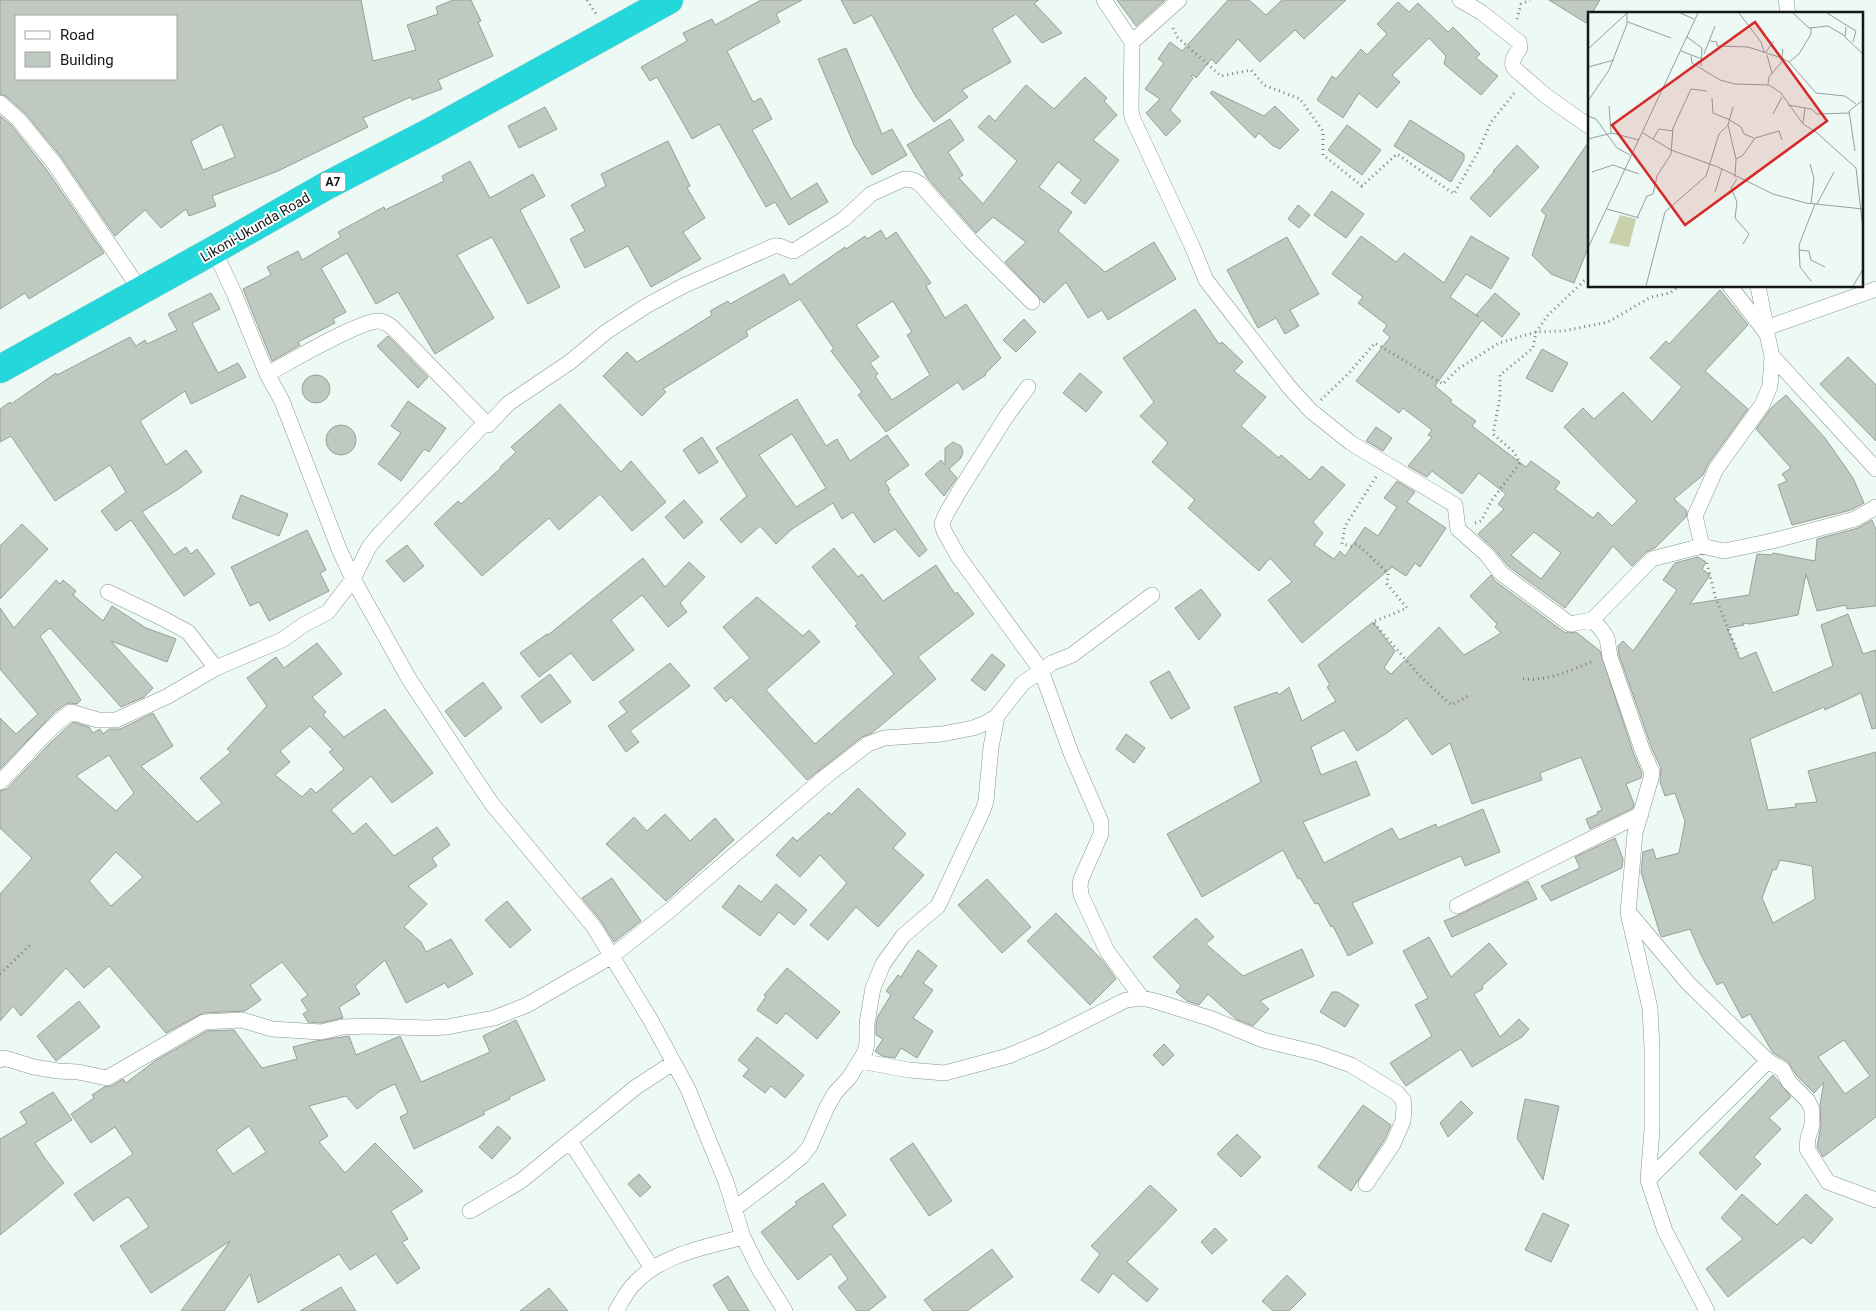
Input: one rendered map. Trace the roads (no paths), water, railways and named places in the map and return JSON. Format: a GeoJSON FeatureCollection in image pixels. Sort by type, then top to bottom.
{"type":"FeatureCollection","features":[{"type":"Feature","properties":{"kind":"highway","name":"Likoni-Ukunda Road"},"geometry":{"type":"LineString","coordinates":[[0,369],[326,186],[430,132],[669,0]]}},
{"type":"Feature","properties":{"kind":"street"},"geometry":{"type":"LineString","coordinates":[[1104,0],[1132,42],[1130,109],[1132,117],[1206,280],[1288,387],[1311,411],[1351,443],[1455,505],[1458,529],[1486,554],[1501,573],[1570,624],[1592,620],[1652,559],[1702,546],[1724,551],[1772,541],[1855,519],[1876,507]]}},
{"type":"Feature","properties":{"kind":"street"},"geometry":{"type":"LineString","coordinates":[[1132,42],[1179,0]]}},
{"type":"Feature","properties":{"kind":"street"},"geometry":{"type":"LineString","coordinates":[[1460,0],[1481,12],[1520,43],[1520,48],[1513,58],[1513,66],[1546,96],[1588,126]]}},
{"type":"Feature","properties":{"kind":"street"},"geometry":{"type":"LineString","coordinates":[[0,104],[18,120],[54,163],[141,291]]}},
{"type":"Feature","properties":{"kind":"street"},"geometry":{"type":"LineString","coordinates":[[0,782],[19,765],[56,722],[71,712],[98,720],[116,720],[168,696],[216,668],[282,640],[305,624],[328,612],[353,579],[369,547],[483,425],[488,425],[509,403],[570,362],[606,332],[646,306],[683,286],[774,246],[794,251],[844,219],[871,194],[904,179],[913,180],[920,184],[970,240],[1032,302]]}},
{"type":"Feature","properties":{"kind":"street"},"geometry":{"type":"LineString","coordinates":[[214,250],[267,374],[282,401],[339,549],[353,579],[409,679],[470,773],[492,804],[594,927],[650,1019],[688,1089],[726,1182],[743,1236],[759,1270],[785,1311]]}},
{"type":"Feature","properties":{"kind":"street"},"geometry":{"type":"LineString","coordinates":[[1732,288],[1766,331]]}},
{"type":"Feature","properties":{"kind":"street"},"geometry":{"type":"LineString","coordinates":[[1702,546],[1695,516],[1716,469],[1762,405],[1770,386],[1772,356],[1758,288]]}},
{"type":"Feature","properties":{"kind":"street"},"geometry":{"type":"LineString","coordinates":[[1766,331],[1876,289]]}},
{"type":"Feature","properties":{"kind":"street"},"geometry":{"type":"LineString","coordinates":[[267,374],[358,327],[377,321],[386,322],[488,425]]}},
{"type":"Feature","properties":{"kind":"street"},"geometry":{"type":"LineString","coordinates":[[1772,356],[1876,469]]}},
{"type":"Feature","properties":{"kind":"street"},"geometry":{"type":"LineString","coordinates":[[1028,387],[1006,417],[960,490],[942,524],[958,556],[1041,670],[1071,753],[1101,822],[1101,834],[1081,879],[1081,895],[1107,950],[1142,998]]}},
{"type":"Feature","properties":{"kind":"street"},"geometry":{"type":"LineString","coordinates":[[108,592],[188,632],[216,668]]}},
{"type":"Feature","properties":{"kind":"street"},"geometry":{"type":"LineString","coordinates":[[0,1060],[4,1058],[34,1067],[78,1072],[107,1078],[204,1022],[242,1020],[272,1029],[321,1032],[342,1027],[447,1027],[494,1018],[526,1005],[612,956],[669,911],[825,777],[868,744],[884,738],[942,734],[973,728],[986,723],[996,716],[1023,682],[1072,654],[1152,595]]}},
{"type":"Feature","properties":{"kind":"street"},"geometry":{"type":"LineString","coordinates":[[1592,620],[1602,629],[1607,638],[1610,657],[1652,772],[1635,833],[1628,913],[1650,1008],[1652,1130],[1648,1180],[1665,1230],[1707,1311]]}},
{"type":"Feature","properties":{"kind":"street"},"geometry":{"type":"LineString","coordinates":[[734,1209],[801,1157],[810,1146],[835,1092],[849,1078],[860,1061],[867,1043],[867,1023],[873,988],[884,964],[904,936],[938,906],[983,810],[990,778],[991,747],[996,716]]}},
{"type":"Feature","properties":{"kind":"street"},"geometry":{"type":"LineString","coordinates":[[1457,906],[1641,814]]}},
{"type":"Feature","properties":{"kind":"street"},"geometry":{"type":"LineString","coordinates":[[1628,913],[1688,983],[1768,1061],[1783,1070],[1788,1082],[1808,1101],[1813,1118],[1807,1149],[1828,1182],[1876,1200]]}},
{"type":"Feature","properties":{"kind":"street"},"geometry":{"type":"LineString","coordinates":[[860,1061],[908,1070],[945,1074],[1008,1056],[1052,1037],[1126,1000],[1142,998],[1212,1019],[1263,1040],[1317,1053],[1343,1062],[1400,1095],[1404,1107],[1403,1121],[1393,1144],[1366,1184]]}},
{"type":"Feature","properties":{"kind":"street"},"geometry":{"type":"LineString","coordinates":[[1648,1180],[1768,1061]]}},
{"type":"Feature","properties":{"kind":"street"},"geometry":{"type":"LineString","coordinates":[[470,1212],[521,1180],[636,1087],[674,1063]]}},
{"type":"Feature","properties":{"kind":"street"},"geometry":{"type":"LineString","coordinates":[[570,1141],[652,1268]]}},
{"type":"Feature","properties":{"kind":"street"},"geometry":{"type":"LineString","coordinates":[[616,1311],[635,1282],[652,1268],[675,1257],[743,1236]]}}]}
